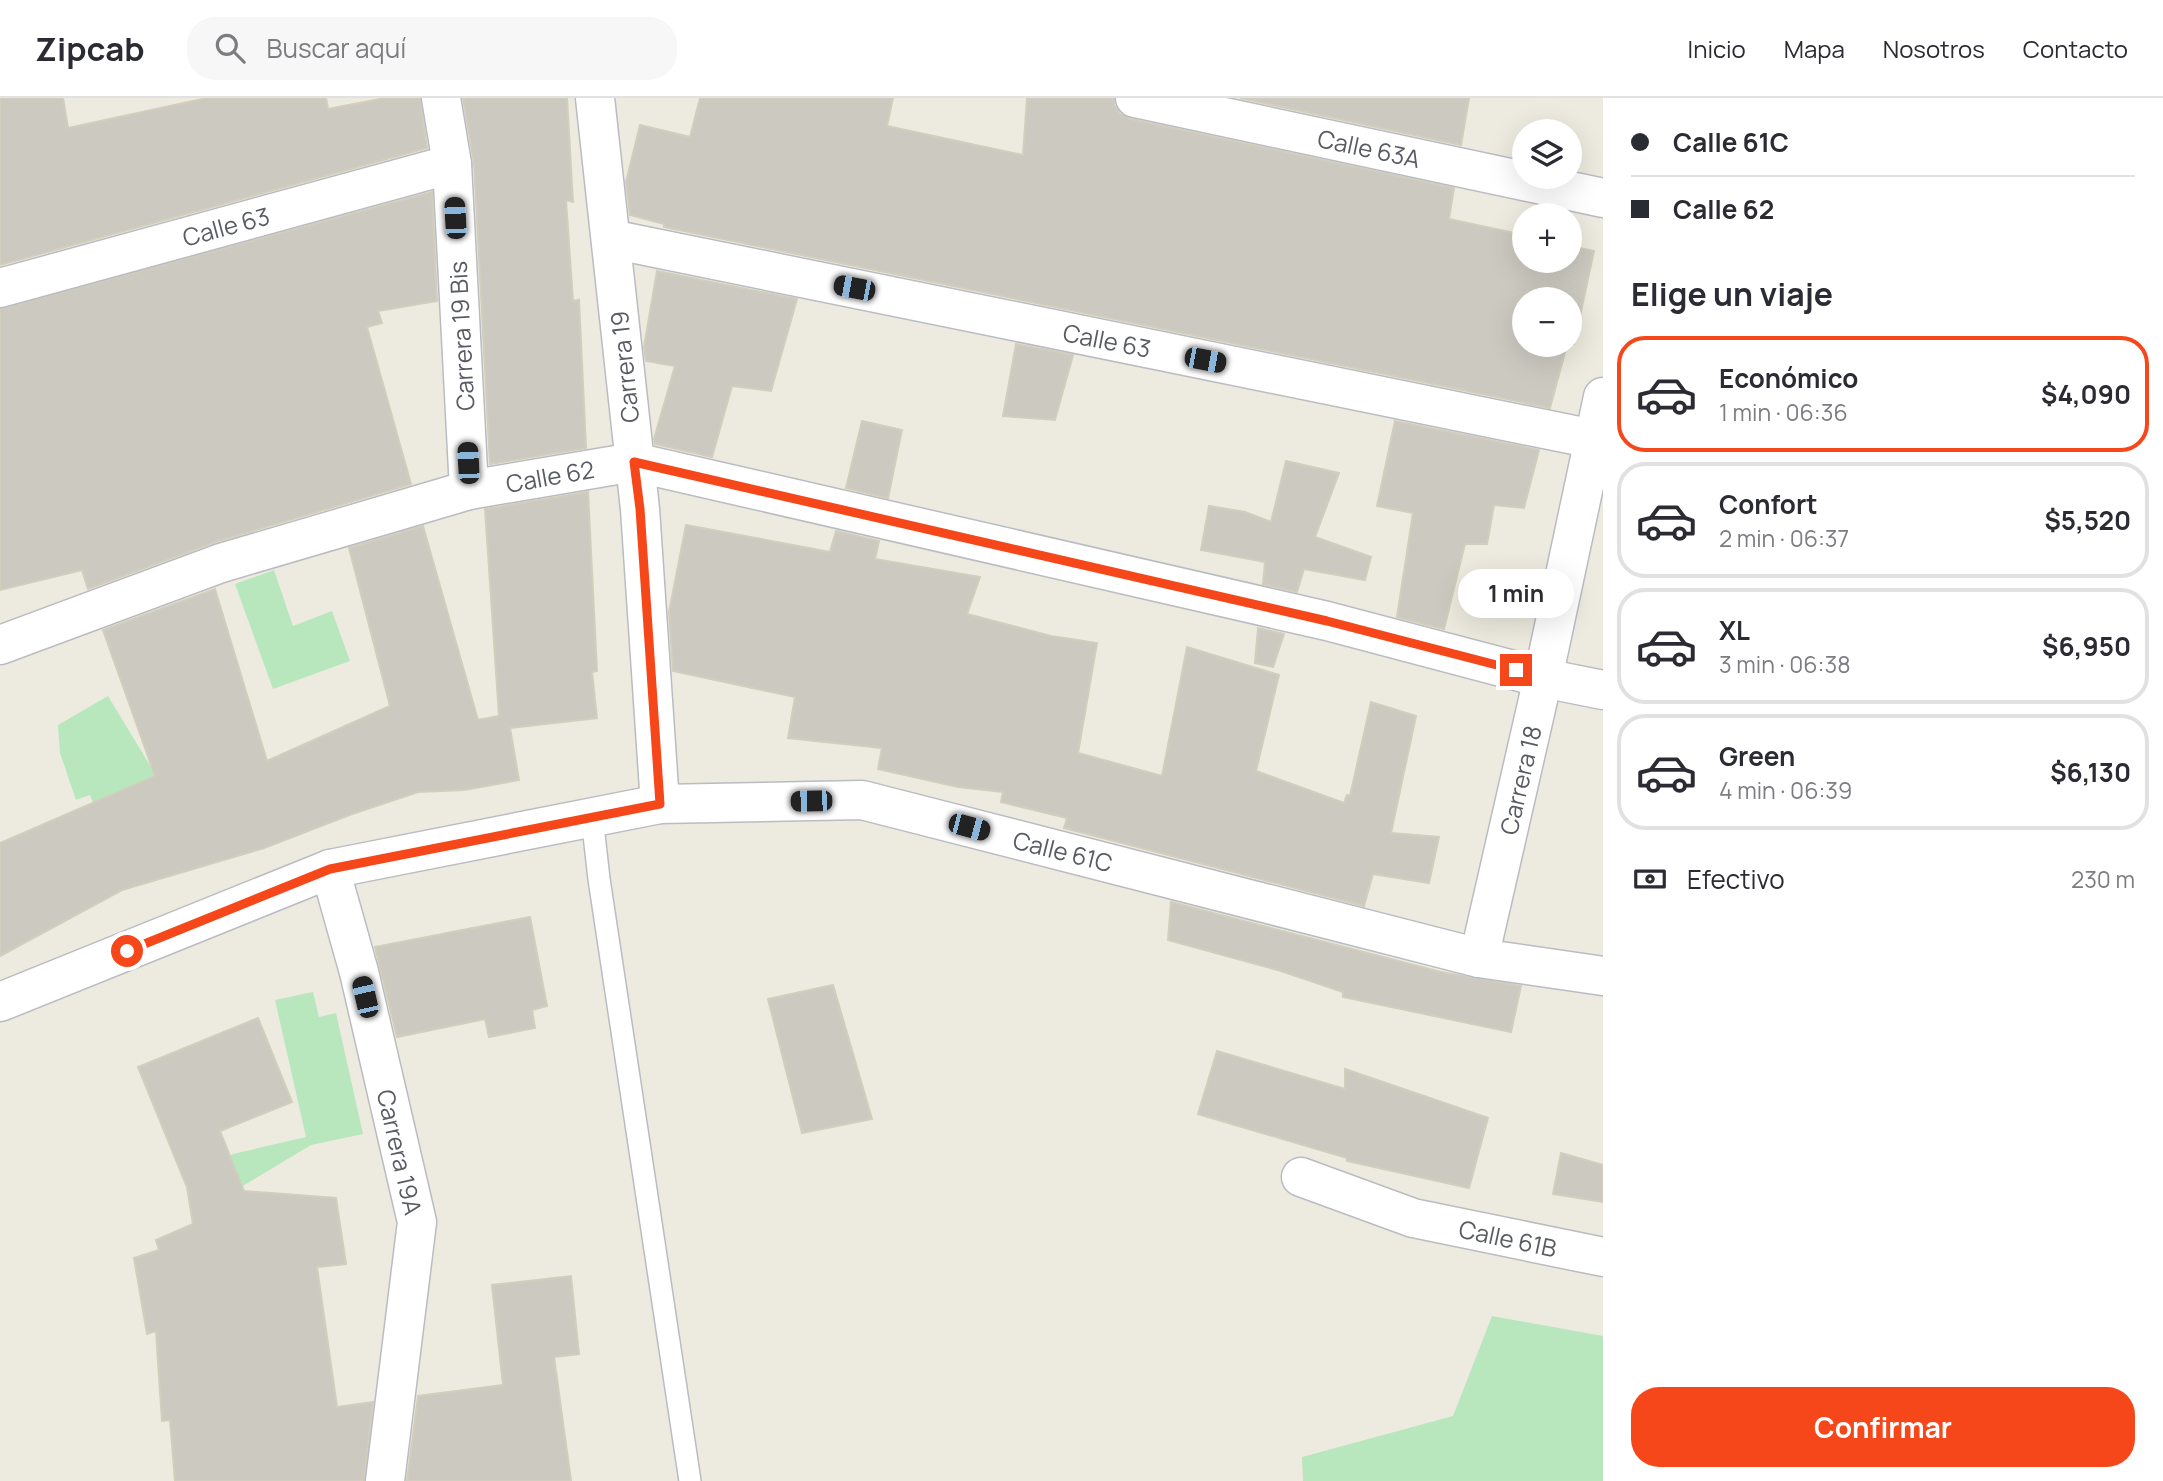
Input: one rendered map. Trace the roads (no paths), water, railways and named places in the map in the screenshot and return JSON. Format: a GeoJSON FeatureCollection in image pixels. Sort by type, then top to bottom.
{"type":"FeatureCollection","features":[{"type":"Feature","properties":{"kind":"street","name":"Carrera 19 Bis"},"geometry":{"type":"LineString","coordinates":[[442,98],[452,164],[469,490]]}},
{"type":"Feature","properties":{"kind":"street","name":"Carrera 19"},"geometry":{"type":"LineString","coordinates":[[595,98],[640,509],[660,804]]}},
{"type":"Feature","properties":{"kind":"street","name":"Calle 63A"},"geometry":{"type":"LineString","coordinates":[[1135,98],[1603,198]]}},
{"type":"Feature","properties":{"kind":"street","name":"Calle 63"},"geometry":{"type":"LineString","coordinates":[[0,288],[452,164]]}},
{"type":"Feature","properties":{"kind":"street","name":"Calle 63"},"geometry":{"type":"LineString","coordinates":[[611,239],[1599,440]]}},
{"type":"Feature","properties":{"kind":"street","name":"Carrera 18"},"geometry":{"type":"LineString","coordinates":[[1479,958],[1599,440],[1603,397]]}},
{"type":"Feature","properties":{"kind":"street","name":"Calle 62"},"geometry":{"type":"LineString","coordinates":[[0,645],[221,563],[469,490],[634,462],[1327,621],[1543,678],[1603,690]]}},
{"type":"Feature","properties":{"kind":"street","name":"Calle 61C"},"geometry":{"type":"LineString","coordinates":[[0,1002],[330,869],[660,804],[862,800],[1479,958],[1603,976]]}},
{"type":"Feature","properties":{"kind":"street","name":"Carrera 19A"},"geometry":{"type":"LineString","coordinates":[[330,869],[359,972],[417,1222],[385,1481]]}},
{"type":"Feature","properties":{"kind":"street","name":"Calle 61B"},"geometry":{"type":"LineString","coordinates":[[1301,1177],[1413,1218],[1603,1258]]}},
{"type":"Feature","properties":{"kind":"lane"},"geometry":{"type":"LineString","coordinates":[[592,817],[690,1481]]}}]}
